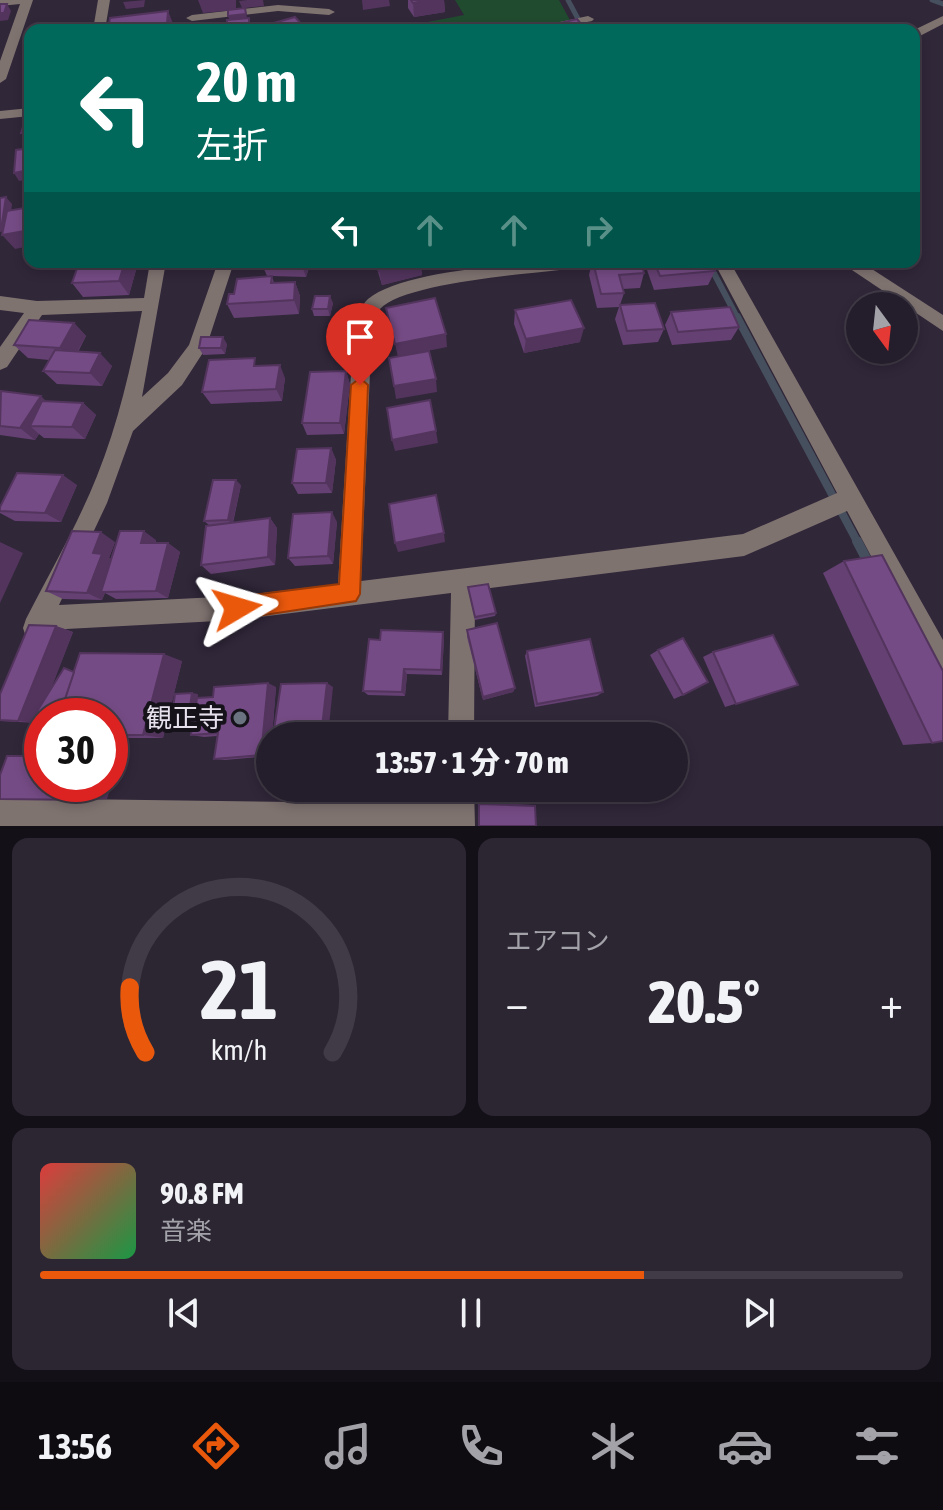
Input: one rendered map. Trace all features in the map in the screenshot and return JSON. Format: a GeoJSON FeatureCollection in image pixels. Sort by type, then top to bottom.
{"type":"FeatureCollection","features":[{"type":"Feature","properties":{"kind":"street"},"geometry":{"type":"LineString","coordinates":[[0,3],[27,0]]}},
{"type":"Feature","properties":{"kind":"street"},"geometry":{"type":"LineString","coordinates":[[0,79],[4,51],[27,0]]}},
{"type":"Feature","properties":{"kind":"street"},"geometry":{"type":"LineString","coordinates":[[100,24],[104,0]]}},
{"type":"Feature","properties":{"kind":"street"},"geometry":{"type":"LineString","coordinates":[[194,0],[192,24],[278,8],[329,11]]}},
{"type":"Feature","properties":{"kind":"street"},"geometry":{"type":"LineString","coordinates":[[561,24],[589,19]]}},
{"type":"Feature","properties":{"kind":"street"},"geometry":{"type":"LineString","coordinates":[[920,32],[943,19]]}},
{"type":"Feature","properties":{"kind":"street"},"geometry":{"type":"LineString","coordinates":[[4,51],[24,49]]}},
{"type":"Feature","properties":{"kind":"street"},"geometry":{"type":"LineString","coordinates":[[0,115],[24,113]]}},
{"type":"Feature","properties":{"kind":"street"},"geometry":{"type":"LineString","coordinates":[[27,647],[109,471],[125,426],[157,268]]}},
{"type":"Feature","properties":{"kind":"street"},"geometry":{"type":"LineString","coordinates":[[125,426],[175,379],[197,348],[224,268]]}},
{"type":"Feature","properties":{"kind":"street"},"geometry":{"type":"LineString","coordinates":[[349,594],[363,326],[372,305],[389,294],[476,275],[531,268]]}},
{"type":"Feature","properties":{"kind":"street"},"geometry":{"type":"LineString","coordinates":[[725,268],[943,665]]}},
{"type":"Feature","properties":{"kind":"street"},"geometry":{"type":"LineString","coordinates":[[857,268],[943,324]]}},
{"type":"Feature","properties":{"kind":"street"},"geometry":{"type":"LineString","coordinates":[[0,303],[37,308],[152,304]]}},
{"type":"Feature","properties":{"kind":"street"},"geometry":{"type":"LineString","coordinates":[[0,362],[37,308]]}},
{"type":"Feature","properties":{"kind":"street"},"geometry":{"type":"LineString","coordinates":[[40,618],[237,608],[744,545],[851,498]]}},
{"type":"Feature","properties":{"kind":"street"},"geometry":{"type":"LineString","coordinates":[[461,722],[463,580]]}},
{"type":"Feature","properties":{"kind":"street"},"geometry":{"type":"LineString","coordinates":[[0,812],[460,822]]}},
{"type":"Feature","properties":{"kind":"green space"},"geometry":{"type":"Polygon","coordinates":[[[455,0],[559,0],[571,22],[417,24],[464,15],[455,0]]]}},
{"type":"Feature","properties":{"kind":"building"},"geometry":{"type":"Polygon","coordinates":[[[0,4],[7,4],[4,13],[0,13],[0,4]]]}},
{"type":"Feature","properties":{"kind":"building"},"geometry":{"type":"Polygon","coordinates":[[[245,8],[246,14],[228,16],[228,10],[245,8]]]}},
{"type":"Feature","properties":{"kind":"building"},"geometry":{"type":"Polygon","coordinates":[[[168,11],[167,24],[109,24],[110,18],[168,11]]]}},
{"type":"Feature","properties":{"kind":"building"},"geometry":{"type":"Polygon","coordinates":[[[295,17],[301,24],[270,24],[295,17]]]}},
{"type":"Feature","properties":{"kind":"building"},"geometry":{"type":"Polygon","coordinates":[[[249,18],[249,24],[227,24],[227,20],[249,18]]]}},
{"type":"Feature","properties":{"kind":"building"},"geometry":{"type":"Polygon","coordinates":[[[577,19],[581,24],[556,24],[577,19]]]}},
{"type":"Feature","properties":{"kind":"building"},"geometry":{"type":"Polygon","coordinates":[[[24,149],[24,171],[14,173],[16,150],[24,149]]]}},
{"type":"Feature","properties":{"kind":"building"},"geometry":{"type":"Polygon","coordinates":[[[6,197],[2,223],[0,223],[0,198],[6,197]]]}},
{"type":"Feature","properties":{"kind":"building"},"geometry":{"type":"Polygon","coordinates":[[[24,208],[24,231],[2,235],[7,211],[24,208]]]}},
{"type":"Feature","properties":{"kind":"building"},"geometry":{"type":"Polygon","coordinates":[[[77,268],[123,268],[119,281],[72,283],[77,268]]]}},
{"type":"Feature","properties":{"kind":"building"},"geometry":{"type":"Polygon","coordinates":[[[594,268],[643,268],[644,273],[619,275],[624,293],[601,294],[594,268]]]}},
{"type":"Feature","properties":{"kind":"building"},"geometry":{"type":"Polygon","coordinates":[[[657,268],[714,268],[715,271],[660,276],[657,268]]]}},
{"type":"Feature","properties":{"kind":"building"},"geometry":{"type":"Polygon","coordinates":[[[272,276],[271,283],[295,282],[294,300],[227,304],[229,294],[234,294],[237,279],[272,276]]]}},
{"type":"Feature","properties":{"kind":"building"},"geometry":{"type":"Polygon","coordinates":[[[315,296],[330,296],[328,309],[312,309],[315,296]]]}},
{"type":"Feature","properties":{"kind":"building"},"geometry":{"type":"Polygon","coordinates":[[[435,298],[446,334],[395,344],[386,308],[435,298]]]}},
{"type":"Feature","properties":{"kind":"building"},"geometry":{"type":"Polygon","coordinates":[[[571,300],[584,328],[526,339],[515,310],[571,300]]]}},
{"type":"Feature","properties":{"kind":"building"},"geometry":{"type":"Polygon","coordinates":[[[655,303],[664,329],[627,331],[620,305],[655,303]]]}},
{"type":"Feature","properties":{"kind":"building"},"geometry":{"type":"Polygon","coordinates":[[[730,307],[739,327],[678,332],[671,312],[730,307]]]}},
{"type":"Feature","properties":{"kind":"building"},"geometry":{"type":"Polygon","coordinates":[[[29,320],[74,323],[60,348],[14,345],[29,320]]]}},
{"type":"Feature","properties":{"kind":"building"},"geometry":{"type":"Polygon","coordinates":[[[201,337],[223,337],[221,348],[199,348],[201,337]]]}},
{"type":"Feature","properties":{"kind":"building"},"geometry":{"type":"Polygon","coordinates":[[[55,350],[100,353],[90,373],[43,371],[55,350]]]}},
{"type":"Feature","properties":{"kind":"building"},"geometry":{"type":"Polygon","coordinates":[[[429,351],[436,379],[394,386],[389,358],[429,351]]]}},
{"type":"Feature","properties":{"kind":"building"},"geometry":{"type":"Polygon","coordinates":[[[255,358],[254,366],[280,365],[276,389],[202,392],[209,360],[255,358]]]}},
{"type":"Feature","properties":{"kind":"building"},"geometry":{"type":"Polygon","coordinates":[[[346,371],[340,423],[302,423],[310,372],[346,371]]]}},
{"type":"Feature","properties":{"kind":"building"},"geometry":{"type":"Polygon","coordinates":[[[1,391],[41,396],[20,428],[0,426],[1,391]]]}},
{"type":"Feature","properties":{"kind":"building"},"geometry":{"type":"Polygon","coordinates":[[[430,400],[436,431],[392,440],[387,408],[430,400]]]}},
{"type":"Feature","properties":{"kind":"building"},"geometry":{"type":"Polygon","coordinates":[[[42,401],[83,403],[72,427],[30,426],[42,401]]]}},
{"type":"Feature","properties":{"kind":"building"},"geometry":{"type":"Polygon","coordinates":[[[331,448],[326,483],[292,483],[297,449],[331,448]]]}},
{"type":"Feature","properties":{"kind":"building"},"geometry":{"type":"Polygon","coordinates":[[[17,473],[63,475],[45,513],[0,511],[17,473]]]}},
{"type":"Feature","properties":{"kind":"building"},"geometry":{"type":"Polygon","coordinates":[[[213,480],[236,480],[228,520],[204,521],[213,480]]]}},
{"type":"Feature","properties":{"kind":"building"},"geometry":{"type":"Polygon","coordinates":[[[436,495],[444,533],[395,543],[389,504],[436,495]]]}},
{"type":"Feature","properties":{"kind":"building"},"geometry":{"type":"Polygon","coordinates":[[[332,512],[328,556],[288,558],[293,514],[332,512]]]}},
{"type":"Feature","properties":{"kind":"building"},"geometry":{"type":"Polygon","coordinates":[[[270,518],[268,557],[201,565],[206,526],[270,518]]]}},
{"type":"Feature","properties":{"kind":"building"},"geometry":{"type":"Polygon","coordinates":[[[72,531],[101,532],[93,553],[102,554],[87,593],[46,591],[72,531]]]}},
{"type":"Feature","properties":{"kind":"building"},"geometry":{"type":"Polygon","coordinates":[[[120,531],[144,531],[141,543],[168,543],[156,591],[101,592],[120,531]]]}},
{"type":"Feature","properties":{"kind":"building"},"geometry":{"type":"Polygon","coordinates":[[[882,555],[943,671],[943,741],[932,743],[844,561],[882,555]]]}},
{"type":"Feature","properties":{"kind":"building"},"geometry":{"type":"Polygon","coordinates":[[[488,584],[496,613],[475,617],[468,587],[488,584]]]}},
{"type":"Feature","properties":{"kind":"building"},"geometry":{"type":"Polygon","coordinates":[[[497,623],[515,688],[483,697],[467,630],[497,623]]]}},
{"type":"Feature","properties":{"kind":"building"},"geometry":{"type":"Polygon","coordinates":[[[29,625],[56,626],[27,698],[24,698],[18,721],[0,720],[0,694],[29,625]]]}},
{"type":"Feature","properties":{"kind":"building"},"geometry":{"type":"Polygon","coordinates":[[[381,630],[443,632],[441,670],[404,669],[402,692],[363,691],[369,639],[380,640],[381,630]]]}},
{"type":"Feature","properties":{"kind":"building"},"geometry":{"type":"Polygon","coordinates":[[[773,635],[798,685],[736,704],[713,652],[773,635]]]}},
{"type":"Feature","properties":{"kind":"building"},"geometry":{"type":"Polygon","coordinates":[[[683,638],[708,682],[683,695],[658,650],[683,638]]]}},
{"type":"Feature","properties":{"kind":"building"},"geometry":{"type":"Polygon","coordinates":[[[590,639],[603,692],[537,704],[527,651],[590,639]]]}},
{"type":"Feature","properties":{"kind":"building"},"geometry":{"type":"Polygon","coordinates":[[[80,653],[164,654],[143,735],[128,735],[128,698],[65,698],[80,653]]]}},
{"type":"Feature","properties":{"kind":"building"},"geometry":{"type":"Polygon","coordinates":[[[64,668],[74,672],[65,698],[45,698],[64,668]]]}},
{"type":"Feature","properties":{"kind":"building","name":"観正寺"},"geometry":{"type":"Polygon","coordinates":[[[268,683],[264,722],[256,722],[256,755],[214,759],[218,733],[191,735],[197,698],[213,697],[214,687],[268,683]]]}},
{"type":"Feature","properties":{"kind":"building"},"geometry":{"type":"Polygon","coordinates":[[[327,683],[323,722],[275,722],[281,684],[327,683]]]}},
{"type":"Feature","properties":{"kind":"building"},"geometry":{"type":"Polygon","coordinates":[[[192,693],[187,727],[170,729],[175,694],[192,693]]]}},
{"type":"Feature","properties":{"kind":"building"},"geometry":{"type":"Polygon","coordinates":[[[7,756],[24,756],[24,799],[0,799],[0,775],[7,756]]]}},
{"type":"Feature","properties":{"kind":"building"},"geometry":{"type":"Polygon","coordinates":[[[479,804],[535,806],[536,826],[479,826],[479,804]]]}},
{"type":"Feature","properties":{"kind":"waterway"},"geometry":{"type":"LineString","coordinates":[[568,0],[581,24]]}},
{"type":"Feature","properties":{"kind":"waterway"},"geometry":{"type":"LineString","coordinates":[[932,0],[943,4]]}},
{"type":"Feature","properties":{"kind":"waterway"},"geometry":{"type":"LineString","coordinates":[[711,268],[738,319]]}},
{"type":"Feature","properties":{"kind":"waterway"},"geometry":{"type":"LineString","coordinates":[[737,317],[858,543]]}},
{"type":"Feature","properties":{"kind":"waterway"},"geometry":{"type":"LineString","coordinates":[[857,541],[869,564]]}},
{"type":"Feature","properties":{"kind":"place","name":"観正寺"},"geometry":{"type":"Point","coordinates":[240,718]}},
{"type":"Feature","properties":{"kind":"route"},"geometry":{"type":"LineString","coordinates":[[237,608],[349,594],[360,385]]}}]}
